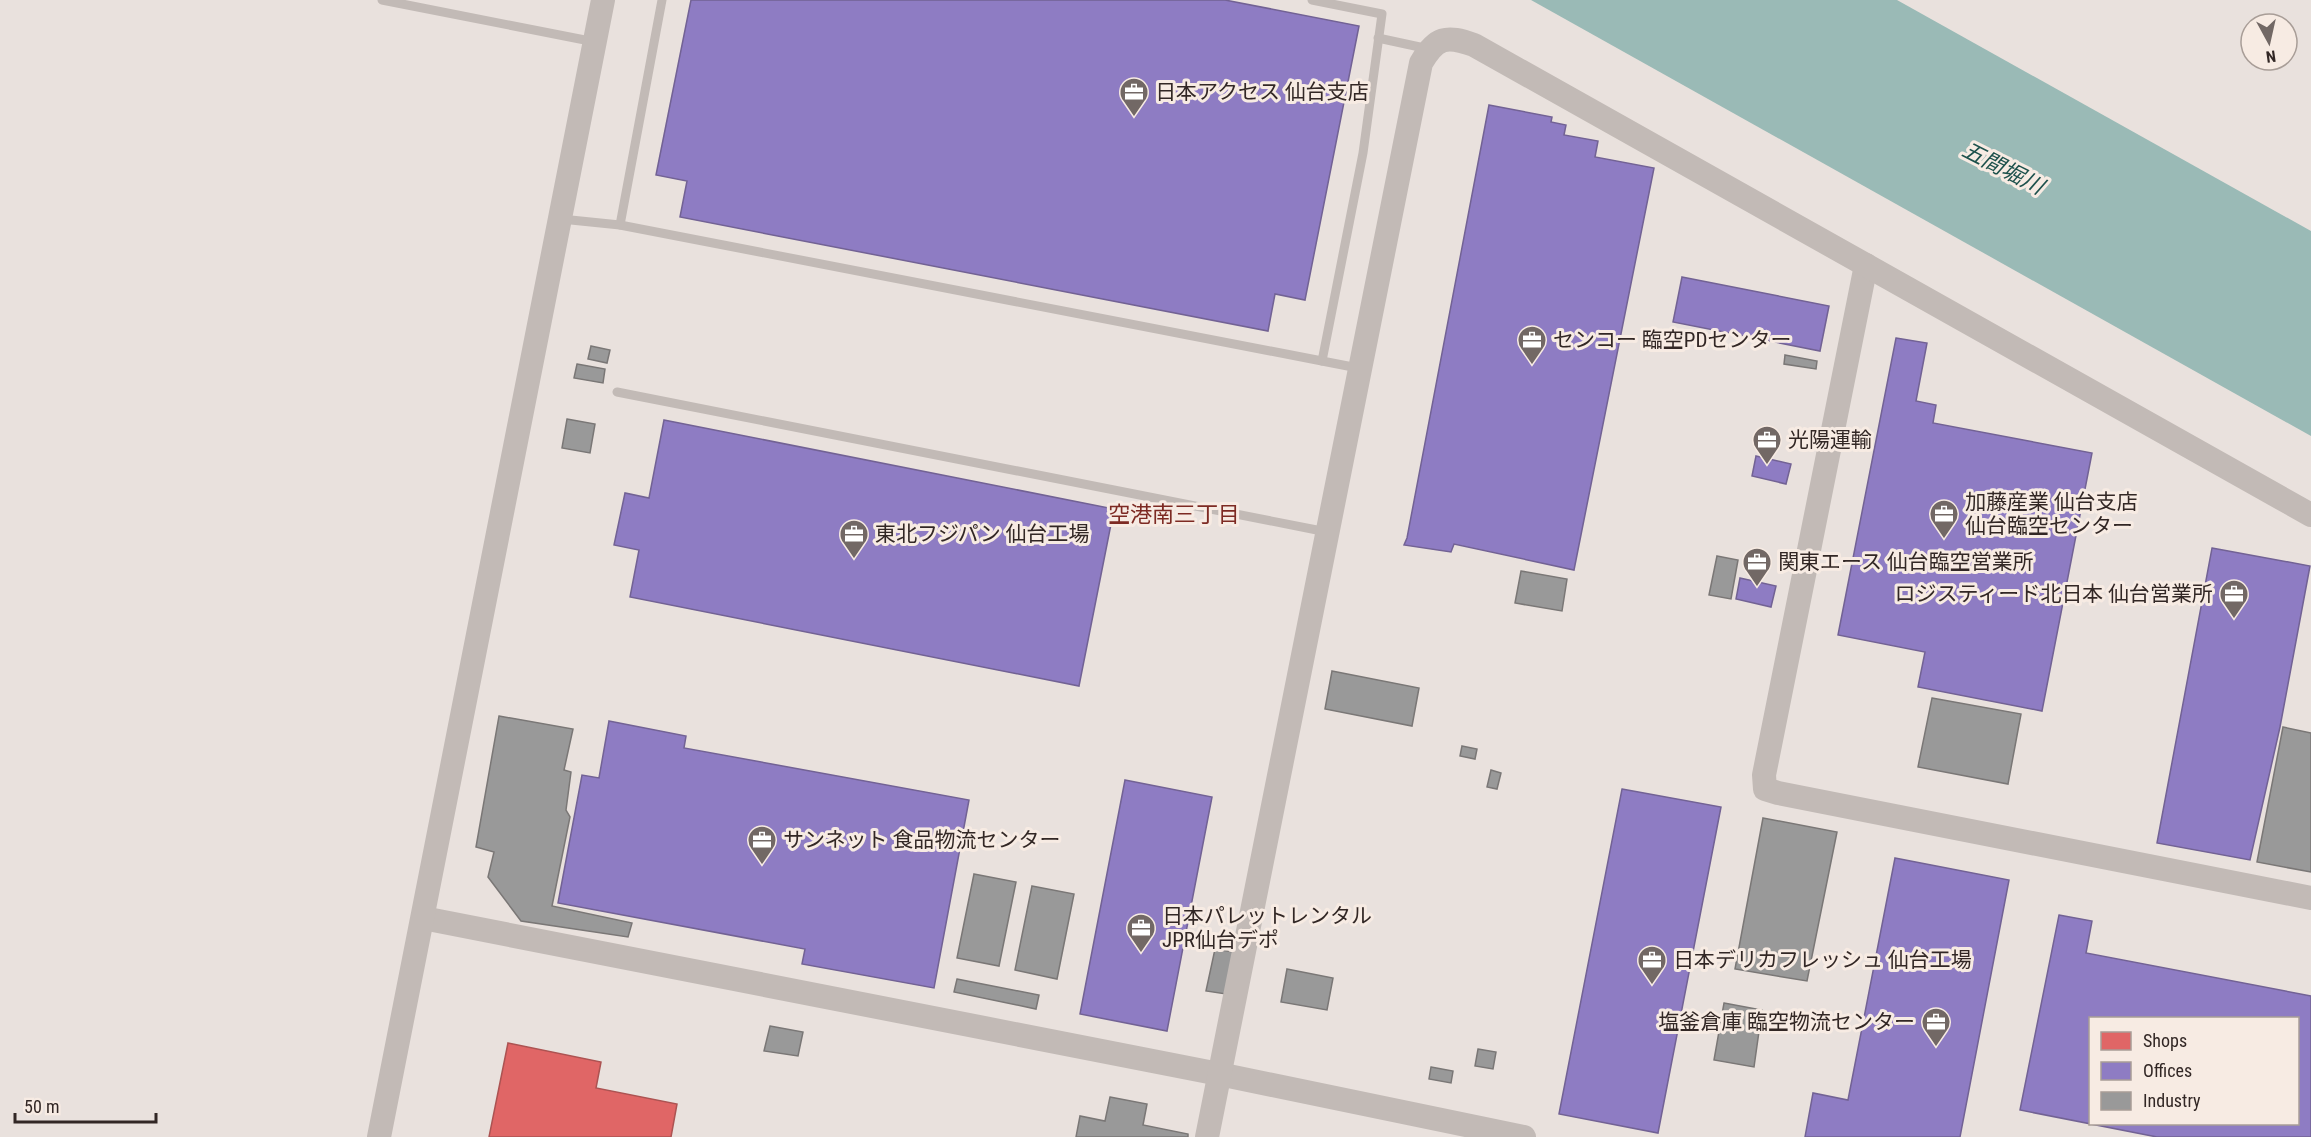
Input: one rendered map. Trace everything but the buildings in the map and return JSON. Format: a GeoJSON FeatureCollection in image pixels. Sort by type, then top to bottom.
{"type":"FeatureCollection","features":[{"type":"Feature","properties":{"kind":"street"},"geometry":{"type":"LineString","coordinates":[[379,1137],[603,0]]}},
{"type":"Feature","properties":{"kind":"street"},"geometry":{"type":"LineString","coordinates":[[1207,1137],[1421,63],[1429,49],[1442,39],[1458,40],[1474,45],[2311,515]]}},
{"type":"Feature","properties":{"kind":"street"},"geometry":{"type":"LineString","coordinates":[[1866,265],[1764,775],[1765,789],[2311,898]]}},
{"type":"Feature","properties":{"kind":"street"},"geometry":{"type":"LineString","coordinates":[[423,918],[1219,1074],[1524,1137]]}},
{"type":"Feature","properties":{"kind":"lane"},"geometry":{"type":"LineString","coordinates":[[382,0],[595,42]]}},
{"type":"Feature","properties":{"kind":"lane"},"geometry":{"type":"LineString","coordinates":[[620,225],[662,0]]}},
{"type":"Feature","properties":{"kind":"lane"},"geometry":{"type":"LineString","coordinates":[[1312,0],[1382,14],[1363,153],[1322,361]]}},
{"type":"Feature","properties":{"kind":"lane"},"geometry":{"type":"LineString","coordinates":[[1378,38],[1429,49]]}},
{"type":"Feature","properties":{"kind":"lane"},"geometry":{"type":"LineString","coordinates":[[561,219],[620,225],[1360,369]]}},
{"type":"Feature","properties":{"kind":"lane"},"geometry":{"type":"LineString","coordinates":[[617,392],[1327,532]]}},
{"type":"Feature","properties":{"kind":"water","name":"五間堀川"},"geometry":{"type":"Polygon","coordinates":[[[1531,0],[1897,0],[2311,231],[2311,436],[1531,0]]]}},
{"type":"Feature","properties":{"kind":"place","name":"日本アクセス 仙台支店"},"geometry":{"type":"Point","coordinates":[1134,118]}},
{"type":"Feature","properties":{"kind":"place","name":"センコー 臨空PDセンター"},"geometry":{"type":"Point","coordinates":[1532,366]}},
{"type":"Feature","properties":{"kind":"place","name":"光陽運輸"},"geometry":{"type":"Point","coordinates":[1767,466]}},
{"type":"Feature","properties":{"kind":"place","name":"加藤産業 仙台支店 仙台臨空センター"},"geometry":{"type":"Point","coordinates":[1944,540]}},
{"type":"Feature","properties":{"kind":"place","name":"東北フジパン 仙台工場"},"geometry":{"type":"Point","coordinates":[854,560]}},
{"type":"Feature","properties":{"kind":"place","name":"関東エース 仙台臨空営業所"},"geometry":{"type":"Point","coordinates":[1757,588]}},
{"type":"Feature","properties":{"kind":"place","name":"ロジスティード北日本 仙台営業所"},"geometry":{"type":"Point","coordinates":[2234,620]}},
{"type":"Feature","properties":{"kind":"place","name":"サンネット 食品物流センター"},"geometry":{"type":"Point","coordinates":[762,866]}},
{"type":"Feature","properties":{"kind":"place","name":"日本パレットレンタル JPR仙台デポ"},"geometry":{"type":"Point","coordinates":[1141,954]}},
{"type":"Feature","properties":{"kind":"place","name":"日本デリカフレッシュ 仙台工場"},"geometry":{"type":"Point","coordinates":[1652,986]}},
{"type":"Feature","properties":{"kind":"place","name":"塩釜倉庫 臨空物流センター"},"geometry":{"type":"Point","coordinates":[1936,1048]}},
{"type":"Feature","properties":{"kind":"district","name":"空港南三丁目"},"geometry":{"type":"Point","coordinates":[1174,514]}}]}
